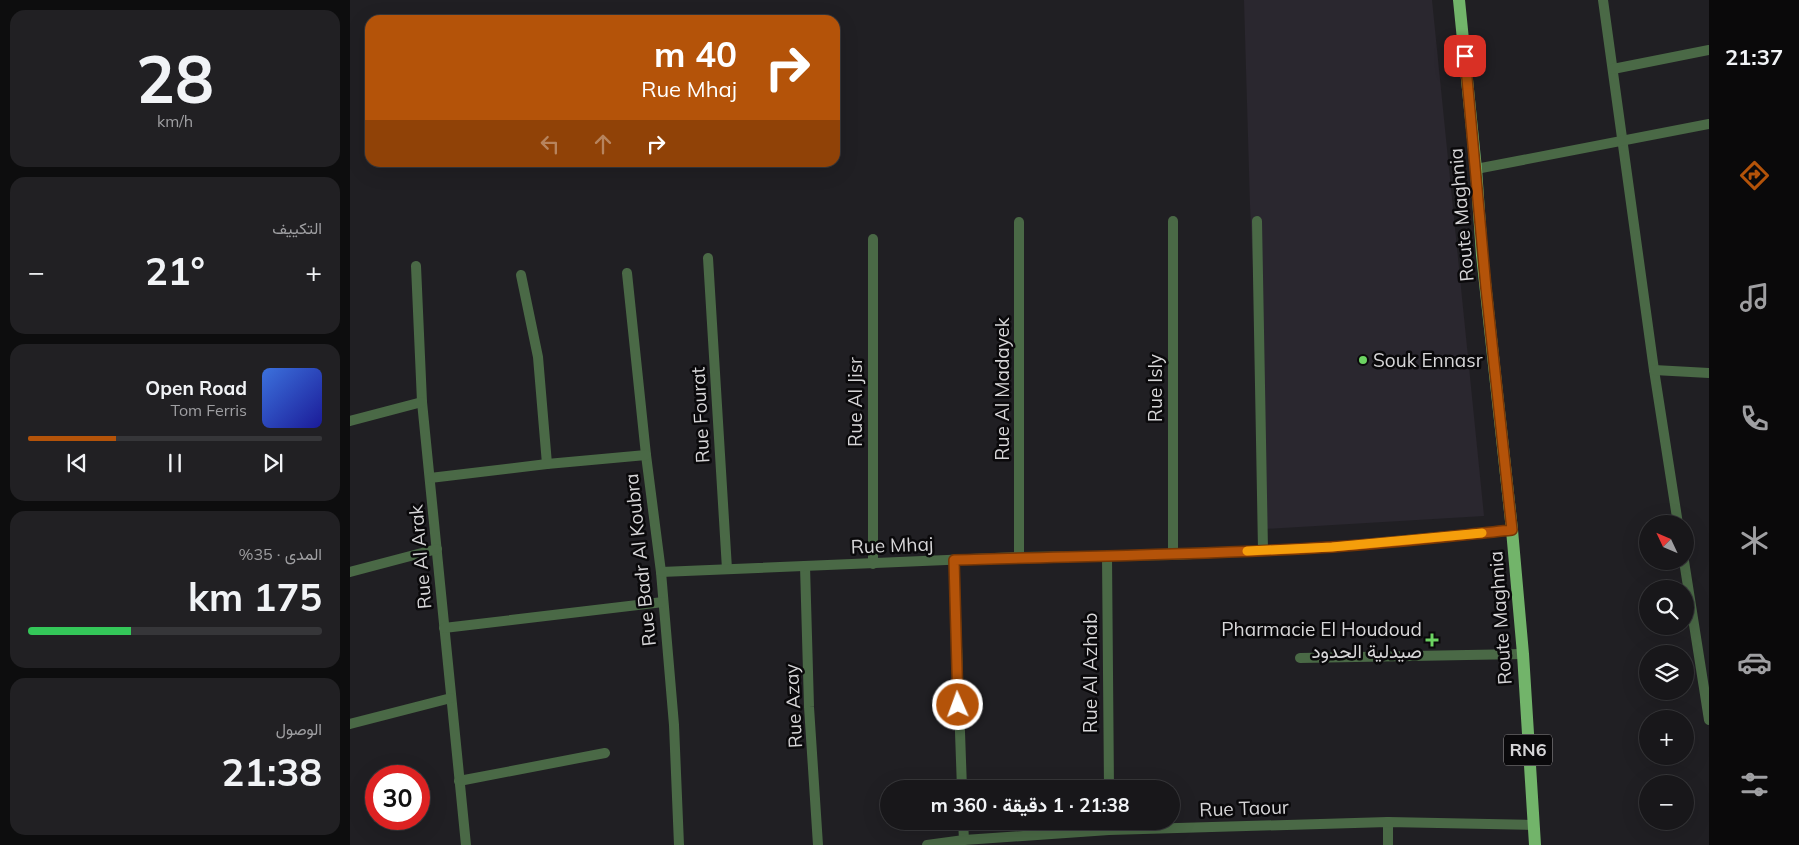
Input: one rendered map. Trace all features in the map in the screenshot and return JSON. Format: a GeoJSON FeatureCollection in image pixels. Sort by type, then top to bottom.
{"type":"FeatureCollection","features":[{"type":"Feature","properties":{"kind":"main road","name":"Route Maghnia"},"geometry":{"type":"LineString","coordinates":[[1459,0],[1476,169],[1484,273],[1512,530],[1523,654],[1535,845]]}},
{"type":"Feature","properties":{"kind":"street"},"geometry":{"type":"LineString","coordinates":[[1603,0],[1654,370],[1677,515]]}},
{"type":"Feature","properties":{"kind":"street"},"geometry":{"type":"LineString","coordinates":[[1613,69],[1709,50]]}},
{"type":"Feature","properties":{"kind":"street"},"geometry":{"type":"LineString","coordinates":[[1476,169],[1709,124]]}},
{"type":"Feature","properties":{"kind":"street","name":"Rue Isly"},"geometry":{"type":"LineString","coordinates":[[1173,221],[1173,554]]}},
{"type":"Feature","properties":{"kind":"street"},"geometry":{"type":"LineString","coordinates":[[1257,221],[1263,550]]}},
{"type":"Feature","properties":{"kind":"street","name":"Rue Al Madayek"},"geometry":{"type":"LineString","coordinates":[[1019,222],[1019,557]]}},
{"type":"Feature","properties":{"kind":"street","name":"Rue Al Jisr"},"geometry":{"type":"LineString","coordinates":[[872,564],[873,239]]}},
{"type":"Feature","properties":{"kind":"street","name":"Rue Fourat"},"geometry":{"type":"LineString","coordinates":[[708,258],[726,569]]}},
{"type":"Feature","properties":{"kind":"street","name":"Rue Al Arak"},"geometry":{"type":"LineString","coordinates":[[416,266],[422,402],[466,845]]}},
{"type":"Feature","properties":{"kind":"street","name":"Rue Badr Al Koubra"},"geometry":{"type":"LineString","coordinates":[[627,272],[646,455],[661,572],[674,725],[678,845]]}},
{"type":"Feature","properties":{"kind":"street"},"geometry":{"type":"LineString","coordinates":[[521,275],[538,357],[547,464]]}},
{"type":"Feature","properties":{"kind":"street"},"geometry":{"type":"LineString","coordinates":[[1654,370],[1709,373]]}},
{"type":"Feature","properties":{"kind":"street"},"geometry":{"type":"LineString","coordinates":[[350,421],[422,402]]}},
{"type":"Feature","properties":{"kind":"street"},"geometry":{"type":"LineString","coordinates":[[430,478],[547,464],[646,455]]}},
{"type":"Feature","properties":{"kind":"street","name":"Rue Mhaj"},"geometry":{"type":"LineString","coordinates":[[661,572],[1019,557],[1107,556],[1263,550],[1351,545],[1512,530]]}},
{"type":"Feature","properties":{"kind":"street"},"geometry":{"type":"LineString","coordinates":[[350,572],[437,549]]}},
{"type":"Feature","properties":{"kind":"street","name":"Rue Al Azhab"},"geometry":{"type":"LineString","coordinates":[[1107,556],[1109,780]]}},
{"type":"Feature","properties":{"kind":"street"},"geometry":{"type":"LineString","coordinates":[[954,560],[962,780]]}},
{"type":"Feature","properties":{"kind":"street","name":"Rue Azay"},"geometry":{"type":"LineString","coordinates":[[806,566],[809,707],[818,845]]}},
{"type":"Feature","properties":{"kind":"street"},"geometry":{"type":"LineString","coordinates":[[1685,570],[1709,720]]}},
{"type":"Feature","properties":{"kind":"street"},"geometry":{"type":"LineString","coordinates":[[444,628],[663,602]]}},
{"type":"Feature","properties":{"kind":"street"},"geometry":{"type":"LineString","coordinates":[[1300,658],[1523,654]]}},
{"type":"Feature","properties":{"kind":"street"},"geometry":{"type":"LineString","coordinates":[[350,724],[451,698]]}},
{"type":"Feature","properties":{"kind":"street"},"geometry":{"type":"LineString","coordinates":[[459,780],[605,752]]}},
{"type":"Feature","properties":{"kind":"street"},"geometry":{"type":"LineString","coordinates":[[1388,822],[1388,845]]}},
{"type":"Feature","properties":{"kind":"street","name":"Rue Taour"},"geometry":{"type":"LineString","coordinates":[[1180,825],[1388,822],[1533,825]]}},
{"type":"Feature","properties":{"kind":"street"},"geometry":{"type":"LineString","coordinates":[[963,830],[964,840]]}},
{"type":"Feature","properties":{"kind":"street","name":"Rue Taour"},"geometry":{"type":"LineString","coordinates":[[927,845],[1076,830]]}},
{"type":"Feature","properties":{"kind":"street"},"geometry":{"type":"LineString","coordinates":[[1042,834],[1044,845]]}},
{"type":"Feature","properties":{"kind":"shaded area","name":"Souk Ennasr"},"geometry":{"type":"Polygon","coordinates":[[[1244,0],[1432,0],[1484,516],[1265,529],[1250,205],[1244,0]]]}},
{"type":"Feature","properties":{"kind":"slow traffic"},"geometry":{"type":"LineString","coordinates":[[1247,551],[1332,547],[1482,533]]}},
{"type":"Feature","properties":{"kind":"place","name":"Souk Ennasr"},"geometry":{"type":"Point","coordinates":[1363,360]}},
{"type":"Feature","properties":{"kind":"place","name":"Pharmacie El Houdoud صيدلية الحدود"},"geometry":{"type":"Point","coordinates":[1432,640]}},
{"type":"Feature","properties":{"kind":"route"},"geometry":{"type":"LineString","coordinates":[[958,705],[954,560],[1173,554],[1332,547],[1512,530],[1482,255],[1465,56]]}}]}
